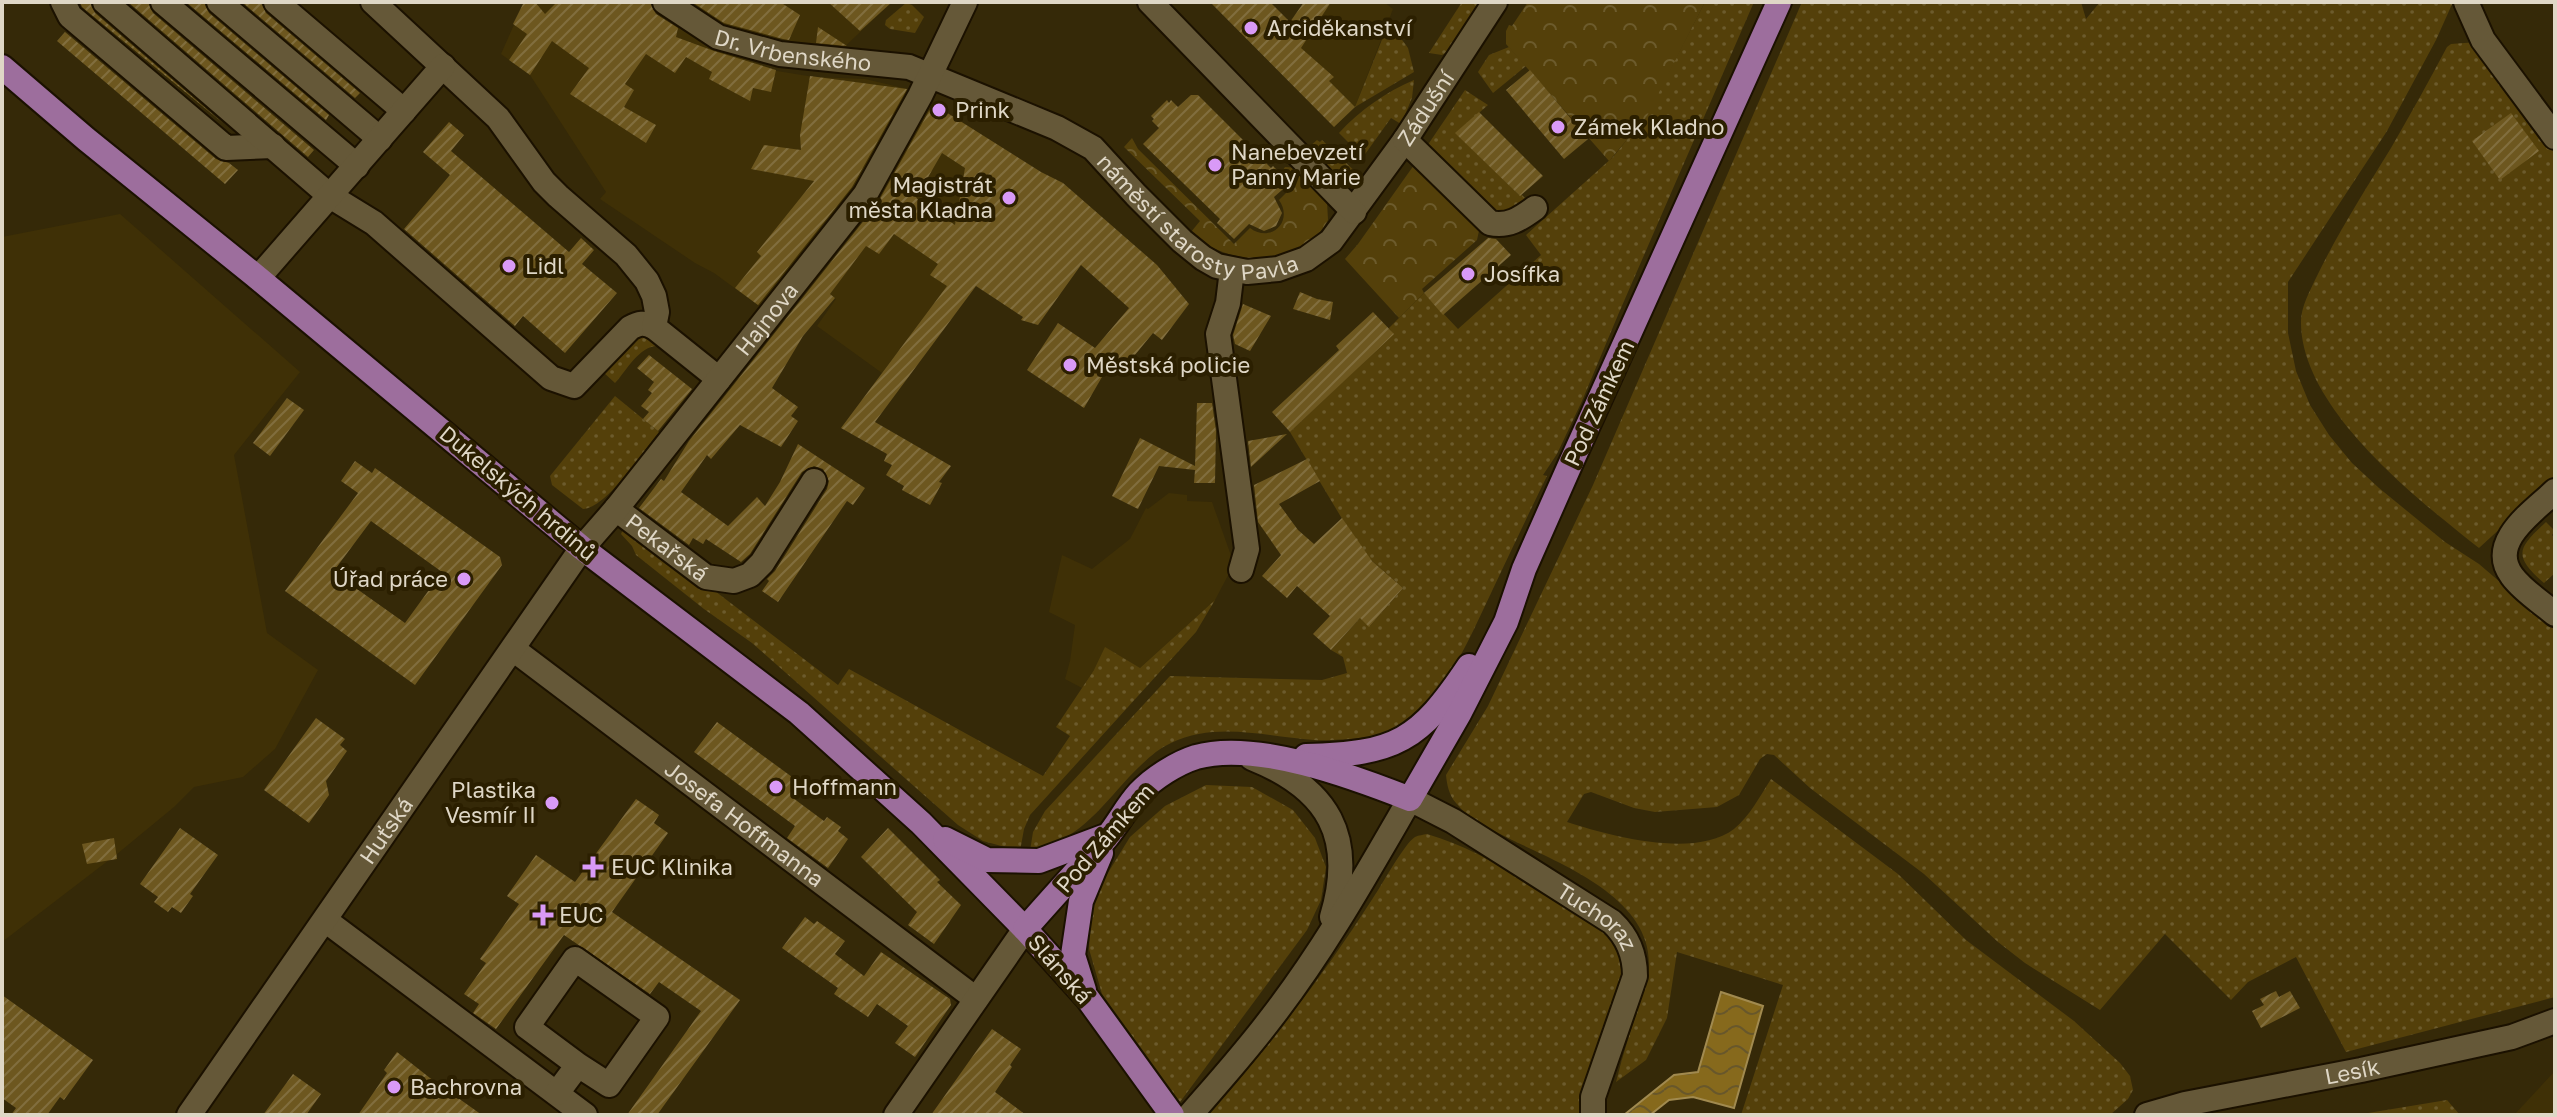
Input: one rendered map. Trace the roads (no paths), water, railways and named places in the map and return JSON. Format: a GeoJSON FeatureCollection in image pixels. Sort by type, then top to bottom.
{"type":"FeatureCollection","features":[{"type":"Feature","properties":{"kind":"main road","name":"Pod Zámkem"},"geometry":{"type":"LineString","coordinates":[[1025,929],[1109,835],[1139,793],[1166,772],[1195,758],[1221,754],[1275,757],[1357,779],[1410,799],[1459,714],[1506,622],[1524,569],[1779,2]]}},
{"type":"Feature","properties":{"kind":"main road","name":"Dukelských hrdinů"},"geometry":{"type":"LineString","coordinates":[[2,67],[582,548],[799,713],[926,829],[1025,929]]}},
{"type":"Feature","properties":{"kind":"main road"},"geometry":{"type":"LineString","coordinates":[[1275,757],[1333,756],[1367,751],[1391,745],[1422,726],[1452,690],[1524,569]]}},
{"type":"Feature","properties":{"kind":"main road"},"geometry":{"type":"LineString","coordinates":[[926,829],[987,860],[1039,861],[1109,835]]}},
{"type":"Feature","properties":{"kind":"main road"},"geometry":{"type":"LineString","coordinates":[[1088,999],[1073,955],[1081,901],[1109,835]]}},
{"type":"Feature","properties":{"kind":"main road","name":"Slánská"},"geometry":{"type":"LineString","coordinates":[[1025,929],[1088,999],[1172,1115]]}},
{"type":"Feature","properties":{"kind":"street"},"geometry":{"type":"LineString","coordinates":[[63,2],[70,16],[226,148],[273,146]]}},
{"type":"Feature","properties":{"kind":"street"},"geometry":{"type":"LineString","coordinates":[[105,2],[330,196],[374,223],[551,378],[574,386],[630,328],[646,323],[719,379]]}},
{"type":"Feature","properties":{"kind":"street"},"geometry":{"type":"LineString","coordinates":[[163,2],[357,166]]}},
{"type":"Feature","properties":{"kind":"street"},"geometry":{"type":"LineString","coordinates":[[219,2],[380,139]]}},
{"type":"Feature","properties":{"kind":"street"},"geometry":{"type":"LineString","coordinates":[[276,2],[404,111]]}},
{"type":"Feature","properties":{"kind":"street"},"geometry":{"type":"LineString","coordinates":[[373,2],[498,118],[551,189],[615,244],[637,268],[654,296],[657,312],[654,327]]}},
{"type":"Feature","properties":{"kind":"street","name":"Dr. Vrbenského"},"geometry":{"type":"LineString","coordinates":[[665,2],[718,37],[748,46],[780,54],[909,67],[930,77]]}},
{"type":"Feature","properties":{"kind":"street"},"geometry":{"type":"LineString","coordinates":[[930,77],[965,2]]}},
{"type":"Feature","properties":{"kind":"street"},"geometry":{"type":"LineString","coordinates":[[1150,2],[1354,212]]}},
{"type":"Feature","properties":{"kind":"street","name":"Zádušní"},"geometry":{"type":"LineString","coordinates":[[1354,212],[1495,2]]}},
{"type":"Feature","properties":{"kind":"street"},"geometry":{"type":"LineString","coordinates":[[2466,2],[2483,40],[2555,137]]}},
{"type":"Feature","properties":{"kind":"street"},"geometry":{"type":"LineString","coordinates":[[258,278],[443,66]]}},
{"type":"Feature","properties":{"kind":"street","name":"náměstí starosty Pavla"},"geometry":{"type":"LineString","coordinates":[[930,77],[1082,140],[1182,241],[1203,258],[1232,270],[1278,269],[1306,259],[1331,241],[1354,212]]}},
{"type":"Feature","properties":{"kind":"street","name":"Hajnova"},"geometry":{"type":"LineString","coordinates":[[582,548],[865,195],[930,77]]}},
{"type":"Feature","properties":{"kind":"street"},"geometry":{"type":"LineString","coordinates":[[1405,140],[1490,223],[1502,226],[1519,220],[1535,208]]}},
{"type":"Feature","properties":{"kind":"street"},"geometry":{"type":"LineString","coordinates":[[1232,270],[1228,303],[1218,334],[1247,549],[1241,570]]}},
{"type":"Feature","properties":{"kind":"street","name":"Pekařská"},"geometry":{"type":"LineString","coordinates":[[616,509],[706,577],[734,581],[750,575],[762,563],[814,481]]}},
{"type":"Feature","properties":{"kind":"street"},"geometry":{"type":"LineString","coordinates":[[2555,491],[2512,532],[2505,549],[2507,566],[2514,579],[2555,614]]}},
{"type":"Feature","properties":{"kind":"street","name":"Huťská"},"geometry":{"type":"LineString","coordinates":[[189,1115],[582,548]]}},
{"type":"Feature","properties":{"kind":"street","name":"Josefa Hoffmanna"},"geometry":{"type":"LineString","coordinates":[[513,649],[976,999]]}},
{"type":"Feature","properties":{"kind":"street","name":"Pod Zámkem"},"geometry":{"type":"LineString","coordinates":[[1242,754],[1298,781],[1313,794],[1332,820],[1340,847],[1342,875],[1325,942]]}},
{"type":"Feature","properties":{"kind":"street","name":"Pod Zámkem"},"geometry":{"type":"LineString","coordinates":[[1190,1115],[1270,1021],[1325,942],[1410,799]]}},
{"type":"Feature","properties":{"kind":"street","name":"Tuchoraz"},"geometry":{"type":"LineString","coordinates":[[1410,799],[1453,821],[1612,922],[1627,940],[1635,963],[1635,976],[1593,1097],[1593,1115]]}},
{"type":"Feature","properties":{"kind":"street"},"geometry":{"type":"LineString","coordinates":[[325,920],[582,1114]]}},
{"type":"Feature","properties":{"kind":"street","name":"Slánská"},"geometry":{"type":"LineString","coordinates":[[896,1115],[1025,929]]}},
{"type":"Feature","properties":{"kind":"street"},"geometry":{"type":"LineString","coordinates":[[575,959],[657,1017],[609,1085],[578,1065],[527,1027],[575,959]]}},
{"type":"Feature","properties":{"kind":"street","name":"Lesík"},"geometry":{"type":"LineString","coordinates":[[2147,1115],[2185,1104],[2502,1039],[2555,1021]]}},
{"type":"Feature","properties":{"kind":"street"},"geometry":{"type":"LineString","coordinates":[[557,1093],[578,1065]]}},
{"type":"Feature","properties":{"kind":"water"},"geometry":{"type":"Polygon","coordinates":[[[1721,992],[1763,1006],[1734,1108],[1693,1097],[1669,1100],[1650,1115],[1624,1115],[1674,1075],[1698,1072],[1721,992]]]}},
{"type":"Feature","properties":{"kind":"place","name":"Arciděkanství"},"geometry":{"type":"Point","coordinates":[1251,28]}},
{"type":"Feature","properties":{"kind":"place","name":"Prink"},"geometry":{"type":"Point","coordinates":[939,110]}},
{"type":"Feature","properties":{"kind":"place","name":"Zámek Kladno"},"geometry":{"type":"Point","coordinates":[1558,127]}},
{"type":"Feature","properties":{"kind":"place","name":"Nanebevzetí Panny Marie"},"geometry":{"type":"Point","coordinates":[1215,165]}},
{"type":"Feature","properties":{"kind":"place","name":"Magistrát města Kladna"},"geometry":{"type":"Point","coordinates":[1009,198]}},
{"type":"Feature","properties":{"kind":"place","name":"Lidl"},"geometry":{"type":"Point","coordinates":[509,266]}},
{"type":"Feature","properties":{"kind":"place","name":"Josífka"},"geometry":{"type":"Point","coordinates":[1468,274]}},
{"type":"Feature","properties":{"kind":"place","name":"Městská policie"},"geometry":{"type":"Point","coordinates":[1070,365]}},
{"type":"Feature","properties":{"kind":"place","name":"Úřad práce"},"geometry":{"type":"Point","coordinates":[464,579]}},
{"type":"Feature","properties":{"kind":"place","name":"Hoffmann"},"geometry":{"type":"Point","coordinates":[776,787]}},
{"type":"Feature","properties":{"kind":"place","name":"Plastika Vesmír II"},"geometry":{"type":"Point","coordinates":[552,803]}},
{"type":"Feature","properties":{"kind":"place","name":"EUC Klinika"},"geometry":{"type":"Point","coordinates":[593,867]}},
{"type":"Feature","properties":{"kind":"place","name":"EUC"},"geometry":{"type":"Point","coordinates":[543,915]}},
{"type":"Feature","properties":{"kind":"place","name":"Bachrovna"},"geometry":{"type":"Point","coordinates":[394,1087]}}]}
